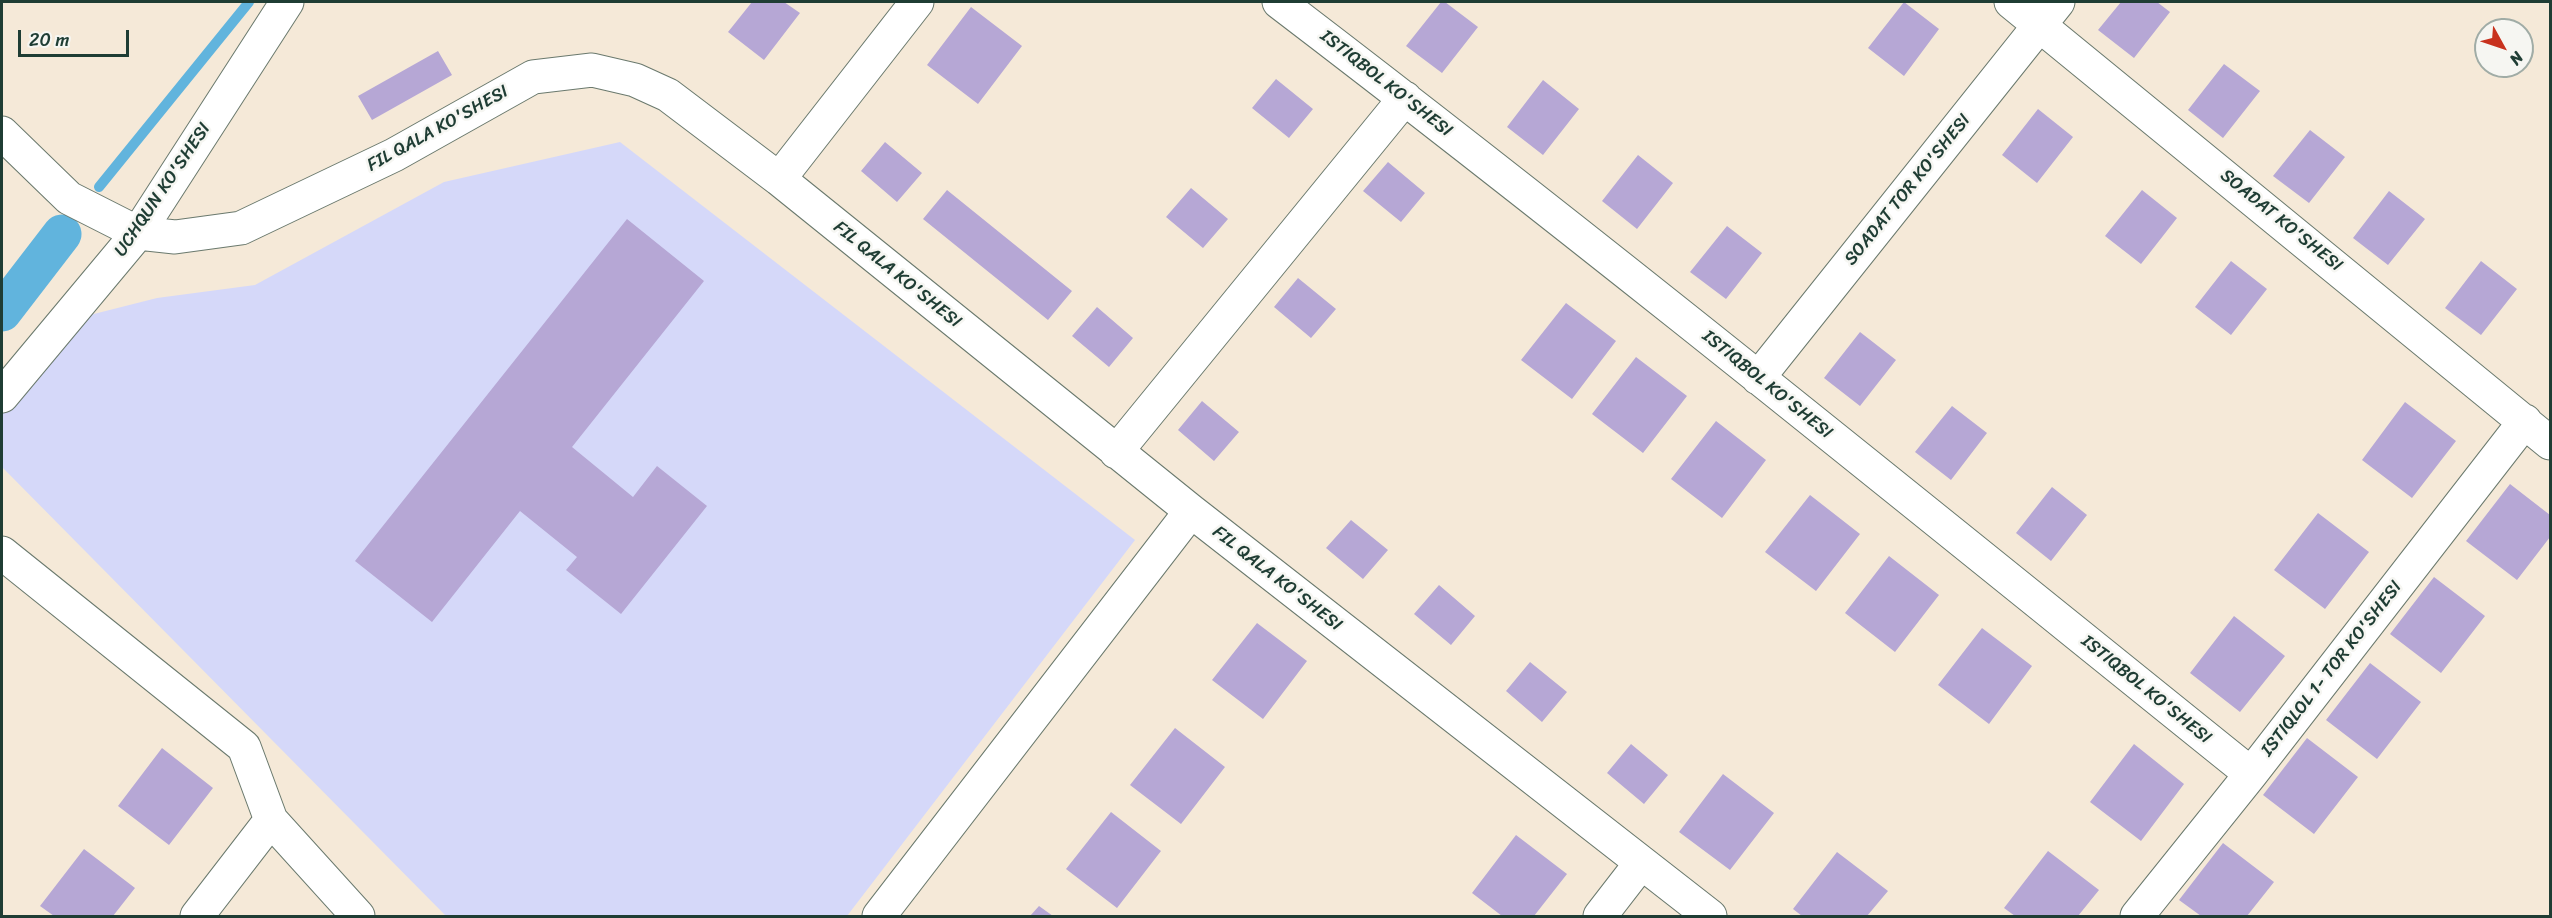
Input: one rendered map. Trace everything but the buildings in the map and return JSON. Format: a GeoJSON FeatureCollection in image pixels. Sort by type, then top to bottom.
{"type":"FeatureCollection","features":[{"type":"Feature","properties":{"kind":"street","name":"UCHQUN KO'SHESI"},"geometry":{"type":"LineString","coordinates":[[2,396],[138,233],[287,2]]}},
{"type":"Feature","properties":{"kind":"street"},"geometry":{"type":"LineString","coordinates":[[779,179],[917,2]]}},
{"type":"Feature","properties":{"kind":"street","name":"ISTIQBOL KO'SHESI"},"geometry":{"type":"LineString","coordinates":[[1279,2],[1405,98],[1758,378],[2251,774]]}},
{"type":"Feature","properties":{"kind":"street","name":"SOADAT KO'SHESI"},"geometry":{"type":"LineString","coordinates":[[2011,2],[2049,13],[2550,443]]}},
{"type":"Feature","properties":{"kind":"street","name":"SOADAT TOR KO'SHESI"},"geometry":{"type":"LineString","coordinates":[[1758,378],[2049,13]]}},
{"type":"Feature","properties":{"kind":"street","name":"FIL QALA KO'SHESI"},"geometry":{"type":"LineString","coordinates":[[2,133],[69,198],[138,233],[175,237],[241,228],[394,155],[533,77],[592,70],[635,80],[668,95],[779,179],[1191,512],[1710,916]]}},
{"type":"Feature","properties":{"kind":"street"},"geometry":{"type":"LineString","coordinates":[[1116,452],[1405,98]]}},
{"type":"Feature","properties":{"kind":"street","name":"ISTIQLOL 1- TOR KO'SHESI"},"geometry":{"type":"LineString","coordinates":[[2137,916],[2251,774],[2525,421]]}},
{"type":"Feature","properties":{"kind":"street"},"geometry":{"type":"LineString","coordinates":[[879,916],[1191,512]]}},
{"type":"Feature","properties":{"kind":"street"},"geometry":{"type":"LineString","coordinates":[[2,553],[244,747],[271,820],[358,916]]}},
{"type":"Feature","properties":{"kind":"street"},"geometry":{"type":"LineString","coordinates":[[197,916],[271,820]]}},
{"type":"Feature","properties":{"kind":"street"},"geometry":{"type":"LineString","coordinates":[[1600,916],[1641,863]]}},
{"type":"Feature","properties":{"kind":"shaded area"},"geometry":{"type":"Polygon","coordinates":[[[620,142],[1135,540],[847,916],[446,916],[2,467],[2,410],[78,318],[157,298],[255,285],[444,182],[620,142]]]}},
{"type":"Feature","properties":{"kind":"waterway"},"geometry":{"type":"LineString","coordinates":[[99,187],[249,2]]}},
{"type":"Feature","properties":{"kind":"waterway"},"geometry":{"type":"LineString","coordinates":[[2,312],[62,234]]}}]}
